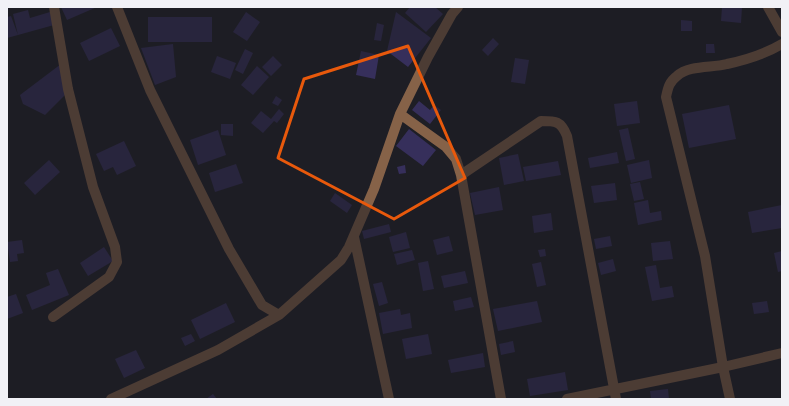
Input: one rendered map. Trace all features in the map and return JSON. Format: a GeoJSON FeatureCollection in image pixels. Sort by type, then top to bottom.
{"type":"FeatureCollection","features":[{"type":"Feature","properties":{"kind":"street"},"geometry":{"type":"LineString","coordinates":[[53,317],[109,277],[118,262],[115,247],[93,187],[68,89],[54,7]]}},
{"type":"Feature","properties":{"kind":"street"},"geometry":{"type":"LineString","coordinates":[[118,7],[150,90],[229,249],[262,305],[279,315]]}},
{"type":"Feature","properties":{"kind":"street"},"geometry":{"type":"LineString","coordinates":[[111,399],[218,350],[279,315],[342,260],[354,237],[374,190],[400,114],[428,57],[452,14],[458,7]]}},
{"type":"Feature","properties":{"kind":"street"},"geometry":{"type":"LineString","coordinates":[[768,7],[782,32]]}},
{"type":"Feature","properties":{"kind":"street"},"geometry":{"type":"LineString","coordinates":[[730,399],[723,367],[705,256],[666,97],[669,84],[677,75],[687,70],[727,64],[767,52],[782,44]]}},
{"type":"Feature","properties":{"kind":"street"},"geometry":{"type":"LineString","coordinates":[[400,114],[446,147],[456,159],[461,174],[501,399]]}},
{"type":"Feature","properties":{"kind":"street"},"geometry":{"type":"LineString","coordinates":[[461,174],[541,121],[554,121],[562,126],[567,136],[615,394]]}},
{"type":"Feature","properties":{"kind":"street"},"geometry":{"type":"LineString","coordinates":[[354,237],[389,399]]}},
{"type":"Feature","properties":{"kind":"street"},"geometry":{"type":"LineString","coordinates":[[567,399],[615,394],[782,353]]}},
{"type":"Feature","properties":{"kind":"highlighted area"},"geometry":{"type":"Polygon","coordinates":[[[408,46],[465,178],[394,219],[278,158],[304,79],[408,46]]]}},
{"type":"Feature","properties":{"kind":"building"},"geometry":{"type":"Polygon","coordinates":[[[61,7],[97,7],[67,20],[61,7]]]}},
{"type":"Feature","properties":{"kind":"building"},"geometry":{"type":"Polygon","coordinates":[[[410,7],[435,7],[443,14],[426,32],[405,13],[410,7]]]}},
{"type":"Feature","properties":{"kind":"building"},"geometry":{"type":"Polygon","coordinates":[[[722,7],[742,7],[741,23],[721,21],[722,7]]]}},
{"type":"Feature","properties":{"kind":"building"},"geometry":{"type":"Polygon","coordinates":[[[28,10],[30,18],[50,12],[54,25],[18,35],[13,14],[28,10]]]}},
{"type":"Feature","properties":{"kind":"building"},"geometry":{"type":"Polygon","coordinates":[[[246,12],[260,22],[247,41],[233,32],[246,12]]]}},
{"type":"Feature","properties":{"kind":"building"},"geometry":{"type":"Polygon","coordinates":[[[396,12],[431,38],[408,67],[387,51],[396,12]]]}},
{"type":"Feature","properties":{"kind":"building"},"geometry":{"type":"Polygon","coordinates":[[[11,16],[18,35],[7,38],[7,17],[11,16]]]}},
{"type":"Feature","properties":{"kind":"building"},"geometry":{"type":"Polygon","coordinates":[[[148,17],[212,17],[212,42],[148,42],[148,17]]]}},
{"type":"Feature","properties":{"kind":"building"},"geometry":{"type":"Polygon","coordinates":[[[681,20],[692,21],[692,31],[681,31],[681,20]]]}},
{"type":"Feature","properties":{"kind":"building"},"geometry":{"type":"Polygon","coordinates":[[[377,23],[384,25],[381,41],[374,40],[377,23]]]}},
{"type":"Feature","properties":{"kind":"building"},"geometry":{"type":"Polygon","coordinates":[[[111,28],[120,46],[89,61],[80,43],[111,28]]]}},
{"type":"Feature","properties":{"kind":"building"},"geometry":{"type":"Polygon","coordinates":[[[493,38],[499,44],[488,56],[482,50],[493,38]]]}},
{"type":"Feature","properties":{"kind":"building"},"geometry":{"type":"Polygon","coordinates":[[[173,44],[176,77],[155,85],[141,48],[173,44]]]}},
{"type":"Feature","properties":{"kind":"building"},"geometry":{"type":"Polygon","coordinates":[[[706,44],[714,44],[715,53],[706,53],[706,44]]]}},
{"type":"Feature","properties":{"kind":"building"},"geometry":{"type":"Polygon","coordinates":[[[245,49],[253,53],[243,74],[235,70],[245,49]]]}},
{"type":"Feature","properties":{"kind":"building"},"geometry":{"type":"Polygon","coordinates":[[[361,51],[379,55],[375,79],[356,75],[361,51]]]}},
{"type":"Feature","properties":{"kind":"building"},"geometry":{"type":"Polygon","coordinates":[[[217,56],[236,63],[230,79],[211,72],[217,56]]]}},
{"type":"Feature","properties":{"kind":"building"},"geometry":{"type":"Polygon","coordinates":[[[273,56],[282,65],[271,76],[262,67],[273,56]]]}},
{"type":"Feature","properties":{"kind":"building"},"geometry":{"type":"Polygon","coordinates":[[[515,58],[529,60],[525,84],[511,82],[515,58]]]}},
{"type":"Feature","properties":{"kind":"building"},"geometry":{"type":"Polygon","coordinates":[[[61,64],[67,93],[45,115],[23,104],[20,95],[61,64]]]}},
{"type":"Feature","properties":{"kind":"building"},"geometry":{"type":"Polygon","coordinates":[[[257,66],[269,77],[253,95],[241,85],[257,66]]]}},
{"type":"Feature","properties":{"kind":"building"},"geometry":{"type":"Polygon","coordinates":[[[276,96],[282,100],[278,106],[272,103],[276,96]]]}},
{"type":"Feature","properties":{"kind":"building"},"geometry":{"type":"Polygon","coordinates":[[[419,101],[430,110],[434,105],[441,110],[430,124],[412,110],[419,101]]]}},
{"type":"Feature","properties":{"kind":"building"},"geometry":{"type":"Polygon","coordinates":[[[637,101],[640,123],[617,126],[614,104],[637,101]]]}},
{"type":"Feature","properties":{"kind":"building"},"geometry":{"type":"Polygon","coordinates":[[[729,105],[736,139],[689,148],[682,114],[729,105]]]}},
{"type":"Feature","properties":{"kind":"building"},"geometry":{"type":"Polygon","coordinates":[[[279,109],[284,114],[277,123],[274,121],[263,133],[251,123],[261,111],[271,119],[279,109]]]}},
{"type":"Feature","properties":{"kind":"building"},"geometry":{"type":"Polygon","coordinates":[[[221,124],[233,124],[233,136],[221,135],[221,124]]]}},
{"type":"Feature","properties":{"kind":"building"},"geometry":{"type":"Polygon","coordinates":[[[628,128],[635,159],[626,161],[619,130],[628,128]]]}},
{"type":"Feature","properties":{"kind":"building"},"geometry":{"type":"Polygon","coordinates":[[[409,129],[436,150],[423,166],[396,146],[409,129]]]}},
{"type":"Feature","properties":{"kind":"building"},"geometry":{"type":"Polygon","coordinates":[[[218,130],[226,155],[198,165],[190,140],[218,130]]]}},
{"type":"Feature","properties":{"kind":"building"},"geometry":{"type":"Polygon","coordinates":[[[124,141],[136,166],[117,175],[113,167],[104,171],[96,154],[124,141]]]}},
{"type":"Feature","properties":{"kind":"building"},"geometry":{"type":"Polygon","coordinates":[[[617,152],[619,163],[590,168],[588,158],[617,152]]]}},
{"type":"Feature","properties":{"kind":"building"},"geometry":{"type":"Polygon","coordinates":[[[518,154],[524,181],[504,185],[499,158],[518,154]]]}},
{"type":"Feature","properties":{"kind":"building"},"geometry":{"type":"Polygon","coordinates":[[[49,160],[60,172],[35,195],[24,183],[49,160]]]}},
{"type":"Feature","properties":{"kind":"building"},"geometry":{"type":"Polygon","coordinates":[[[649,160],[652,178],[631,183],[627,165],[649,160]]]}},
{"type":"Feature","properties":{"kind":"building"},"geometry":{"type":"Polygon","coordinates":[[[558,161],[561,175],[526,181],[523,167],[558,161]]]}},
{"type":"Feature","properties":{"kind":"building"},"geometry":{"type":"Polygon","coordinates":[[[236,164],[243,183],[215,192],[209,173],[236,164]]]}},
{"type":"Feature","properties":{"kind":"building"},"geometry":{"type":"Polygon","coordinates":[[[405,165],[406,173],[399,174],[397,167],[405,165]]]}},
{"type":"Feature","properties":{"kind":"building"},"geometry":{"type":"Polygon","coordinates":[[[640,182],[644,199],[634,201],[630,184],[640,182]]]}},
{"type":"Feature","properties":{"kind":"building"},"geometry":{"type":"Polygon","coordinates":[[[615,183],[617,200],[594,203],[591,186],[615,183]]]}},
{"type":"Feature","properties":{"kind":"building"},"geometry":{"type":"Polygon","coordinates":[[[499,187],[503,210],[475,215],[470,193],[499,187]]]}},
{"type":"Feature","properties":{"kind":"building"},"geometry":{"type":"Polygon","coordinates":[[[335,193],[352,205],[347,213],[330,201],[335,193]]]}},
{"type":"Feature","properties":{"kind":"building"},"geometry":{"type":"Polygon","coordinates":[[[648,200],[650,213],[661,211],[662,220],[638,225],[634,203],[648,200]]]}},
{"type":"Feature","properties":{"kind":"building"},"geometry":{"type":"Polygon","coordinates":[[[782,205],[782,228],[752,233],[748,212],[782,205]]]}},
{"type":"Feature","properties":{"kind":"building"},"geometry":{"type":"Polygon","coordinates":[[[551,213],[553,230],[534,233],[532,216],[551,213]]]}},
{"type":"Feature","properties":{"kind":"building"},"geometry":{"type":"Polygon","coordinates":[[[389,224],[391,232],[364,239],[362,231],[389,224]]]}},
{"type":"Feature","properties":{"kind":"building"},"geometry":{"type":"Polygon","coordinates":[[[406,232],[410,248],[393,252],[389,237],[406,232]]]}},
{"type":"Feature","properties":{"kind":"building"},"geometry":{"type":"Polygon","coordinates":[[[449,236],[453,251],[437,255],[433,240],[449,236]]]}},
{"type":"Feature","properties":{"kind":"building"},"geometry":{"type":"Polygon","coordinates":[[[610,236],[612,246],[596,249],[594,239],[610,236]]]}},
{"type":"Feature","properties":{"kind":"building"},"geometry":{"type":"Polygon","coordinates":[[[22,240],[24,253],[17,254],[18,261],[10,262],[7,242],[22,240]]]}},
{"type":"Feature","properties":{"kind":"building"},"geometry":{"type":"Polygon","coordinates":[[[670,241],[673,259],[653,261],[651,243],[670,241]]]}},
{"type":"Feature","properties":{"kind":"building"},"geometry":{"type":"Polygon","coordinates":[[[104,247],[113,261],[88,276],[80,263],[104,247]]]}},
{"type":"Feature","properties":{"kind":"building"},"geometry":{"type":"Polygon","coordinates":[[[545,249],[546,256],[540,257],[538,250],[545,249]]]}},
{"type":"Feature","properties":{"kind":"building"},"geometry":{"type":"Polygon","coordinates":[[[412,250],[415,260],[397,265],[394,254],[412,250]]]}},
{"type":"Feature","properties":{"kind":"building"},"geometry":{"type":"Polygon","coordinates":[[[782,251],[782,271],[778,272],[774,253],[782,251]]]}},
{"type":"Feature","properties":{"kind":"building"},"geometry":{"type":"Polygon","coordinates":[[[613,259],[616,271],[601,275],[598,263],[613,259]]]}},
{"type":"Feature","properties":{"kind":"building"},"geometry":{"type":"Polygon","coordinates":[[[428,261],[434,289],[423,291],[418,263],[428,261]]]}},
{"type":"Feature","properties":{"kind":"building"},"geometry":{"type":"Polygon","coordinates":[[[541,262],[546,285],[537,287],[532,264],[541,262]]]}},
{"type":"Feature","properties":{"kind":"building"},"geometry":{"type":"Polygon","coordinates":[[[656,265],[660,288],[672,286],[674,297],[652,301],[645,267],[656,265]]]}},
{"type":"Feature","properties":{"kind":"building"},"geometry":{"type":"Polygon","coordinates":[[[58,269],[69,295],[32,310],[26,295],[50,285],[46,273],[58,269]]]}},
{"type":"Feature","properties":{"kind":"building"},"geometry":{"type":"Polygon","coordinates":[[[465,271],[468,283],[444,288],[441,276],[465,271]]]}},
{"type":"Feature","properties":{"kind":"building"},"geometry":{"type":"Polygon","coordinates":[[[382,282],[388,303],[379,306],[373,284],[382,282]]]}},
{"type":"Feature","properties":{"kind":"building"},"geometry":{"type":"Polygon","coordinates":[[[16,294],[23,313],[7,319],[7,297],[16,294]]]}},
{"type":"Feature","properties":{"kind":"building"},"geometry":{"type":"Polygon","coordinates":[[[471,297],[474,307],[455,311],[453,301],[471,297]]]}},
{"type":"Feature","properties":{"kind":"building"},"geometry":{"type":"Polygon","coordinates":[[[537,301],[542,322],[498,331],[493,309],[537,301]]]}},
{"type":"Feature","properties":{"kind":"building"},"geometry":{"type":"Polygon","coordinates":[[[767,301],[769,312],[754,314],[752,303],[767,301]]]}},
{"type":"Feature","properties":{"kind":"building"},"geometry":{"type":"Polygon","coordinates":[[[226,303],[235,322],[200,339],[191,320],[226,303]]]}},
{"type":"Feature","properties":{"kind":"building"},"geometry":{"type":"Polygon","coordinates":[[[400,309],[401,315],[410,313],[412,328],[383,334],[379,313],[400,309]]]}},
{"type":"Feature","properties":{"kind":"building"},"geometry":{"type":"Polygon","coordinates":[[[191,334],[195,341],[185,346],[181,338],[191,334]]]}},
{"type":"Feature","properties":{"kind":"building"},"geometry":{"type":"Polygon","coordinates":[[[428,334],[432,354],[406,359],[402,339],[428,334]]]}},
{"type":"Feature","properties":{"kind":"building"},"geometry":{"type":"Polygon","coordinates":[[[513,341],[515,352],[501,355],[499,344],[513,341]]]}},
{"type":"Feature","properties":{"kind":"building"},"geometry":{"type":"Polygon","coordinates":[[[136,350],[145,368],[124,378],[115,359],[136,350]]]}},
{"type":"Feature","properties":{"kind":"building"},"geometry":{"type":"Polygon","coordinates":[[[483,353],[485,367],[451,373],[448,360],[483,353]]]}},
{"type":"Feature","properties":{"kind":"building"},"geometry":{"type":"Polygon","coordinates":[[[565,372],[568,390],[530,396],[527,379],[565,372]]]}},
{"type":"Feature","properties":{"kind":"building"},"geometry":{"type":"Polygon","coordinates":[[[668,389],[669,399],[651,399],[650,391],[668,389]]]}},
{"type":"Feature","properties":{"kind":"building"},"geometry":{"type":"Polygon","coordinates":[[[213,394],[217,399],[206,399],[213,394]]]}}]}
